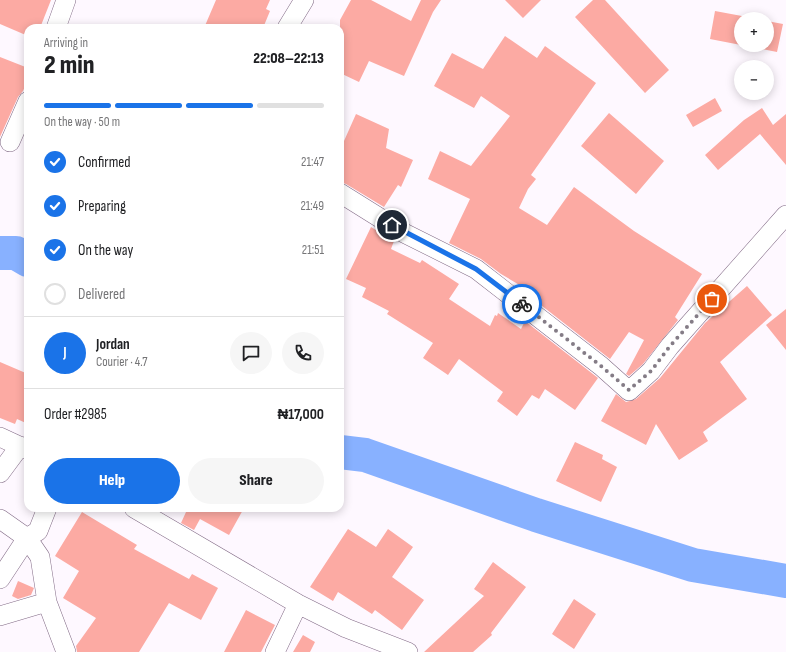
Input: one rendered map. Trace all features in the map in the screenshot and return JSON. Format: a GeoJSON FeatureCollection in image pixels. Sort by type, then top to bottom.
{"type":"FeatureCollection","features":[{"type":"Feature","properties":{"kind":"street"},"geometry":{"type":"LineString","coordinates":[[57,24],[66,0]]}},
{"type":"Feature","properties":{"kind":"street"},"geometry":{"type":"LineString","coordinates":[[289,24],[304,0]]}},
{"type":"Feature","properties":{"kind":"street"},"geometry":{"type":"LineString","coordinates":[[10,142],[24,110]]}},
{"type":"Feature","properties":{"kind":"street"},"geometry":{"type":"LineString","coordinates":[[344,195],[404,233],[476,269],[601,366],[629,390],[651,371],[670,346],[786,215]]}},
{"type":"Feature","properties":{"kind":"street"},"geometry":{"type":"LineString","coordinates":[[0,437],[24,448],[0,473]]}},
{"type":"Feature","properties":{"kind":"street"},"geometry":{"type":"LineString","coordinates":[[0,578],[27,538],[38,531],[45,512]]}},
{"type":"Feature","properties":{"kind":"street"},"geometry":{"type":"LineString","coordinates":[[141,512],[298,604],[346,628],[408,652]]}},
{"type":"Feature","properties":{"kind":"street"},"geometry":{"type":"LineString","coordinates":[[0,519],[27,538],[40,558],[47,602],[66,652]]}},
{"type":"Feature","properties":{"kind":"street"},"geometry":{"type":"LineString","coordinates":[[0,616],[47,602]]}},
{"type":"Feature","properties":{"kind":"street"},"geometry":{"type":"LineString","coordinates":[[275,652],[298,604]]}},
{"type":"Feature","properties":{"kind":"building"},"geometry":{"type":"Polygon","coordinates":[[[0,0],[51,0],[42,24],[24,24],[24,34],[0,24],[0,0]]]}},
{"type":"Feature","properties":{"kind":"building"},"geometry":{"type":"Polygon","coordinates":[[[216,0],[270,0],[266,9],[270,11],[265,24],[206,24],[216,0]]]}},
{"type":"Feature","properties":{"kind":"building"},"geometry":{"type":"Polygon","coordinates":[[[351,0],[371,0],[411,21],[421,0],[441,0],[433,12],[404,76],[369,61],[359,82],[344,75],[344,24],[340,24],[340,20],[351,0]]]}},
{"type":"Feature","properties":{"kind":"building"},"geometry":{"type":"Polygon","coordinates":[[[505,0],[541,0],[523,18],[505,0]]]}},
{"type":"Feature","properties":{"kind":"building"},"geometry":{"type":"Polygon","coordinates":[[[593,0],[605,0],[669,70],[645,93],[575,17],[593,0]]]}},
{"type":"Feature","properties":{"kind":"building"},"geometry":{"type":"Polygon","coordinates":[[[715,11],[734,15],[734,44],[710,39],[715,11]]]}},
{"type":"Feature","properties":{"kind":"building"},"geometry":{"type":"Polygon","coordinates":[[[774,22],[783,24],[777,52],[774,51],[774,22]]]}},
{"type":"Feature","properties":{"kind":"building"},"geometry":{"type":"Polygon","coordinates":[[[505,36],[537,58],[545,46],[596,83],[531,175],[536,179],[528,189],[519,208],[547,225],[574,187],[634,231],[702,274],[675,317],[678,320],[643,364],[629,376],[626,374],[644,340],[629,332],[610,359],[537,302],[540,297],[501,274],[481,259],[449,243],[470,199],[428,179],[440,151],[471,166],[510,116],[481,96],[474,108],[434,86],[452,53],[483,69],[505,36]]]}},
{"type":"Feature","properties":{"kind":"building"},"geometry":{"type":"Polygon","coordinates":[[[0,57],[24,66],[24,89],[18,97],[0,137],[0,57]]]}},
{"type":"Feature","properties":{"kind":"building"},"geometry":{"type":"Polygon","coordinates":[[[715,98],[722,111],[693,127],[686,115],[715,98]]]}},
{"type":"Feature","properties":{"kind":"building"},"geometry":{"type":"Polygon","coordinates":[[[762,108],[773,125],[786,114],[786,165],[760,134],[718,170],[705,155],[744,120],[762,108]]]}},
{"type":"Feature","properties":{"kind":"building"},"geometry":{"type":"Polygon","coordinates":[[[609,113],[664,161],[636,194],[581,146],[609,113]]]}},
{"type":"Feature","properties":{"kind":"building"},"geometry":{"type":"Polygon","coordinates":[[[356,114],[389,129],[386,148],[413,160],[401,187],[398,185],[384,207],[344,183],[344,141],[356,114]]]}},
{"type":"Feature","properties":{"kind":"building"},"geometry":{"type":"Polygon","coordinates":[[[371,227],[394,241],[391,249],[420,263],[422,260],[459,284],[449,299],[490,326],[495,315],[497,316],[498,313],[521,329],[525,321],[598,378],[575,410],[545,389],[539,399],[532,395],[517,416],[497,401],[503,392],[459,359],[448,375],[423,358],[433,343],[387,314],[389,311],[362,297],[366,288],[346,279],[371,227]]]}},
{"type":"Feature","properties":{"kind":"building"},"geometry":{"type":"Polygon","coordinates":[[[747,286],[772,315],[720,362],[747,399],[703,432],[708,441],[679,460],[656,424],[646,445],[601,421],[616,394],[626,402],[636,399],[660,378],[705,323],[747,286]]]}},
{"type":"Feature","properties":{"kind":"building"},"geometry":{"type":"Polygon","coordinates":[[[786,309],[786,350],[766,325],[786,309]]]}},
{"type":"Feature","properties":{"kind":"building"},"geometry":{"type":"Polygon","coordinates":[[[0,362],[24,372],[24,422],[17,419],[15,424],[0,418],[0,362]]]}},
{"type":"Feature","properties":{"kind":"building"},"geometry":{"type":"Polygon","coordinates":[[[575,442],[603,455],[602,459],[617,467],[601,502],[556,481],[575,442]]]}},
{"type":"Feature","properties":{"kind":"building"},"geometry":{"type":"Polygon","coordinates":[[[82,512],[137,545],[134,549],[189,579],[192,574],[218,588],[201,620],[169,603],[139,652],[77,652],[76,646],[96,618],[63,598],[79,571],[55,556],[82,512]]]}},
{"type":"Feature","properties":{"kind":"building"},"geometry":{"type":"Polygon","coordinates":[[[186,512],[242,512],[229,535],[200,519],[194,530],[181,523],[186,512]]]}},
{"type":"Feature","properties":{"kind":"building"},"geometry":{"type":"Polygon","coordinates":[[[348,529],[376,547],[388,529],[413,547],[392,577],[424,600],[402,630],[375,610],[372,614],[338,592],[333,601],[310,587],[348,529]]]}},
{"type":"Feature","properties":{"kind":"building"},"geometry":{"type":"Polygon","coordinates":[[[493,562],[526,587],[491,633],[492,635],[473,652],[424,652],[484,596],[474,589],[493,562]]]}},
{"type":"Feature","properties":{"kind":"building"},"geometry":{"type":"Polygon","coordinates":[[[18,581],[34,588],[31,595],[18,599],[12,596],[18,581]]]}},
{"type":"Feature","properties":{"kind":"building"},"geometry":{"type":"Polygon","coordinates":[[[574,599],[596,614],[574,649],[552,634],[574,599]]]}},
{"type":"Feature","properties":{"kind":"building"},"geometry":{"type":"Polygon","coordinates":[[[246,610],[275,625],[261,652],[224,652],[246,610]]]}},
{"type":"Feature","properties":{"kind":"building"},"geometry":{"type":"Polygon","coordinates":[[[303,635],[315,642],[310,652],[293,652],[303,635]]]}},
{"type":"Feature","properties":{"kind":"waterway"},"geometry":{"type":"LineString","coordinates":[[0,253],[16,253],[24,258]]}},
{"type":"Feature","properties":{"kind":"waterway"},"geometry":{"type":"LineString","coordinates":[[344,452],[365,455],[536,515],[693,565],[786,581]]}},
{"type":"Feature","properties":{"kind":"way so far"},"geometry":{"type":"LineString","coordinates":[[522,304],[629,390],[651,371],[670,346],[712,299]]}},
{"type":"Feature","properties":{"kind":"route"},"geometry":{"type":"LineString","coordinates":[[392,225],[404,233],[476,269],[522,304]]}}]}
